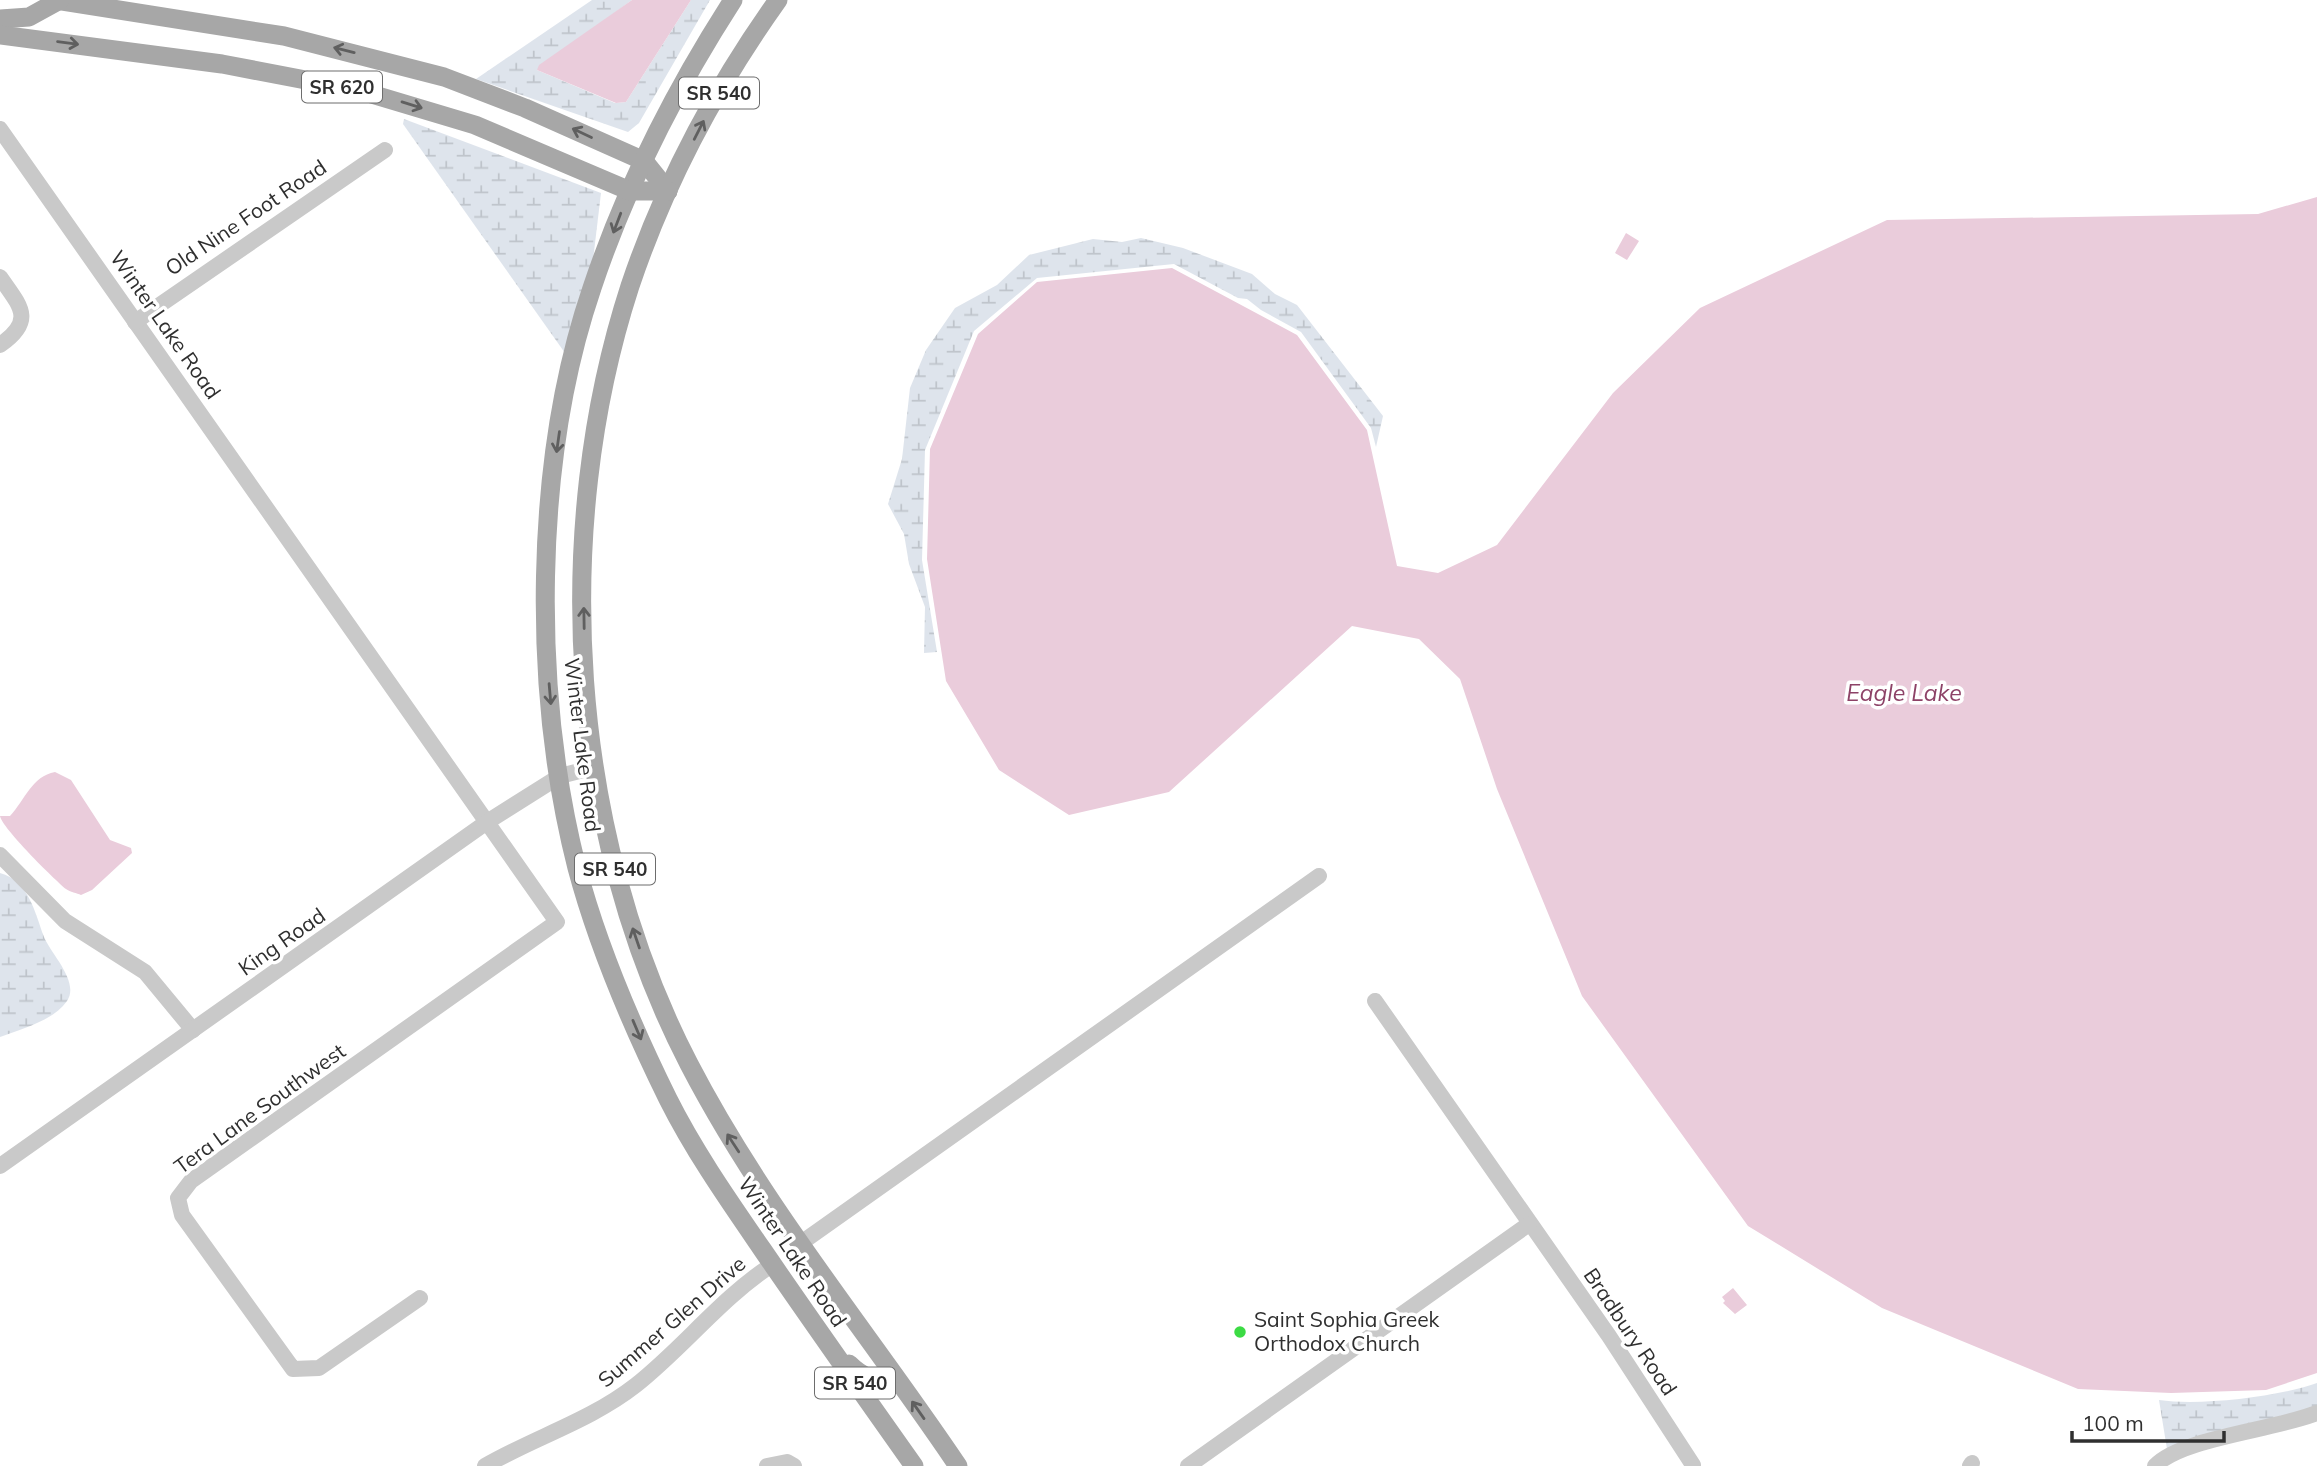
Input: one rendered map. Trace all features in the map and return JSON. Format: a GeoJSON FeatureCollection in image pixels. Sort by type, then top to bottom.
{"type":"FeatureCollection","features":[{"type":"Feature","properties":{"kind":"main road","name":"SR 620"},"geometry":{"type":"LineString","coordinates":[[59,0],[284,36],[391,62],[525,108],[644,161],[668,191]]}},
{"type":"Feature","properties":{"kind":"main road"},"geometry":{"type":"LineString","coordinates":[[0,19],[29,18],[59,0]]}},
{"type":"Feature","properties":{"kind":"main road","name":"SR 540"},"geometry":{"type":"LineString","coordinates":[[644,161],[672,101],[733,0]]}},
{"type":"Feature","properties":{"kind":"main road","name":"SR 540"},"geometry":{"type":"LineString","coordinates":[[668,191],[720,91],[778,0]]}},
{"type":"Feature","properties":{"kind":"main road","name":"SR 620"},"geometry":{"type":"LineString","coordinates":[[0,34],[257,69],[358,90],[475,125],[630,191],[668,191]]}},
{"type":"Feature","properties":{"kind":"main road","name":"Winter Lake Road"},"geometry":{"type":"LineString","coordinates":[[644,161],[630,191],[586,310],[570,375],[555,463],[547,552],[547,641],[560,776],[578,870],[602,947],[670,1104],[773,1265],[914,1466]]}},
{"type":"Feature","properties":{"kind":"main road","name":"Winter Lake Road"},"geometry":{"type":"LineString","coordinates":[[668,191],[621,317],[593,450],[586,517],[583,599],[585,685],[607,838],[627,912],[672,1027],[721,1124],[958,1466]]}},
{"type":"Feature","properties":{"kind":"main road"},"geometry":{"type":"LineString","coordinates":[[797,1300],[859,1375],[878,1380],[893,1374]]}},
{"type":"Feature","properties":{"kind":"street","name":"Winter Lake Road"},"geometry":{"type":"LineString","coordinates":[[0,129],[557,922]]}},
{"type":"Feature","properties":{"kind":"street","name":"Old Nine Foot Road"},"geometry":{"type":"LineString","coordinates":[[135,322],[385,150]]}},
{"type":"Feature","properties":{"kind":"street"},"geometry":{"type":"LineString","coordinates":[[0,277],[22,308],[23,316],[19,329],[0,345]]}},
{"type":"Feature","properties":{"kind":"street","name":"King Road"},"geometry":{"type":"LineString","coordinates":[[0,1166],[487,822],[560,776],[595,767]]}},
{"type":"Feature","properties":{"kind":"street"},"geometry":{"type":"LineString","coordinates":[[0,855],[65,921],[145,972],[193,1030]]}},
{"type":"Feature","properties":{"kind":"street"},"geometry":{"type":"LineString","coordinates":[[801,1243],[1319,876]]}},
{"type":"Feature","properties":{"kind":"street","name":"Tera Lane Southwest"},"geometry":{"type":"LineString","coordinates":[[420,1298],[320,1368],[293,1368],[182,1215],[178,1198],[191,1181],[557,922]]}},
{"type":"Feature","properties":{"kind":"street","name":"Bradbury Road"},"geometry":{"type":"LineString","coordinates":[[1375,1001],[1602,1326],[1693,1465]]}},
{"type":"Feature","properties":{"kind":"street"},"geometry":{"type":"LineString","coordinates":[[1188,1466],[1529,1224]]}},
{"type":"Feature","properties":{"kind":"street","name":"Summer Glen Drive"},"geometry":{"type":"LineString","coordinates":[[485,1466],[576,1423],[613,1401],[659,1364],[741,1285],[773,1265]]}},
{"type":"Feature","properties":{"kind":"street"},"geometry":{"type":"LineString","coordinates":[[2155,1466],[2176,1450],[2275,1428],[2317,1413]]}},
{"type":"Feature","properties":{"kind":"street"},"geometry":{"type":"LineString","coordinates":[[767,1466],[787,1462],[794,1466]]}},
{"type":"Feature","properties":{"kind":"green space"},"geometry":{"type":"Polygon","coordinates":[[[592,0],[632,0],[537,70],[615,103],[626,102],[691,0],[710,0],[639,123],[628,132],[476,79],[592,0]]]}},
{"type":"Feature","properties":{"kind":"green space"},"geometry":{"type":"Polygon","coordinates":[[[404,119],[601,193],[593,260],[565,353],[403,124],[404,119]]]}},
{"type":"Feature","properties":{"kind":"green space"},"geometry":{"type":"Polygon","coordinates":[[[1141,238],[1183,248],[1252,274],[1275,294],[1297,305],[1383,416],[1376,447],[1371,428],[1301,332],[1247,299],[1238,298],[1174,264],[1037,278],[974,331],[925,450],[922,560],[937,652],[924,653],[925,607],[909,564],[904,534],[888,504],[902,459],[910,388],[926,350],[955,308],[997,285],[1029,255],[1093,239],[1122,242],[1141,238]]]}},
{"type":"Feature","properties":{"kind":"green space"},"geometry":{"type":"Polygon","coordinates":[[[0,873],[18,883],[30,899],[44,937],[67,977],[70,993],[67,1001],[54,1014],[36,1024],[0,1037],[0,873]]]}},
{"type":"Feature","properties":{"kind":"green space"},"geometry":{"type":"Polygon","coordinates":[[[2317,1383],[2317,1408],[2167,1449],[2159,1400],[2196,1402],[2239,1399],[2317,1383]]]}},
{"type":"Feature","properties":{"kind":"water"},"geometry":{"type":"Polygon","coordinates":[[[632,0],[691,0],[626,102],[616,103],[537,70],[539,65],[632,0]]]}},
{"type":"Feature","properties":{"kind":"water","name":"Eagle Lake"},"geometry":{"type":"Polygon","coordinates":[[[2317,197],[2317,1373],[2266,1390],[2171,1393],[2078,1389],[1882,1308],[1748,1226],[1582,996],[1497,789],[1460,679],[1419,639],[1352,626],[1169,792],[1069,815],[999,770],[946,681],[927,559],[930,449],[978,334],[1037,282],[1172,268],[1297,335],[1367,430],[1397,566],[1438,573],[1497,545],[1613,393],[1700,308],[1887,220],[2258,214],[2317,197]]]}},
{"type":"Feature","properties":{"kind":"water"},"geometry":{"type":"Polygon","coordinates":[[[1626,233],[1639,241],[1627,260],[1615,253],[1626,233]]]}},
{"type":"Feature","properties":{"kind":"water"},"geometry":{"type":"Polygon","coordinates":[[[55,772],[71,780],[110,840],[131,848],[132,853],[92,890],[81,895],[66,889],[51,875],[19,842],[0,816],[10,816],[40,778],[55,772]]]}},
{"type":"Feature","properties":{"kind":"water"},"geometry":{"type":"Polygon","coordinates":[[[1733,1288],[1747,1305],[1735,1314],[1723,1303],[1725,1301],[1722,1297],[1733,1288]]]}},
{"type":"Feature","properties":{"kind":"place","name":"Saint Sophia Greek Orthodox Church"},"geometry":{"type":"Point","coordinates":[1240,1332]}}]}
